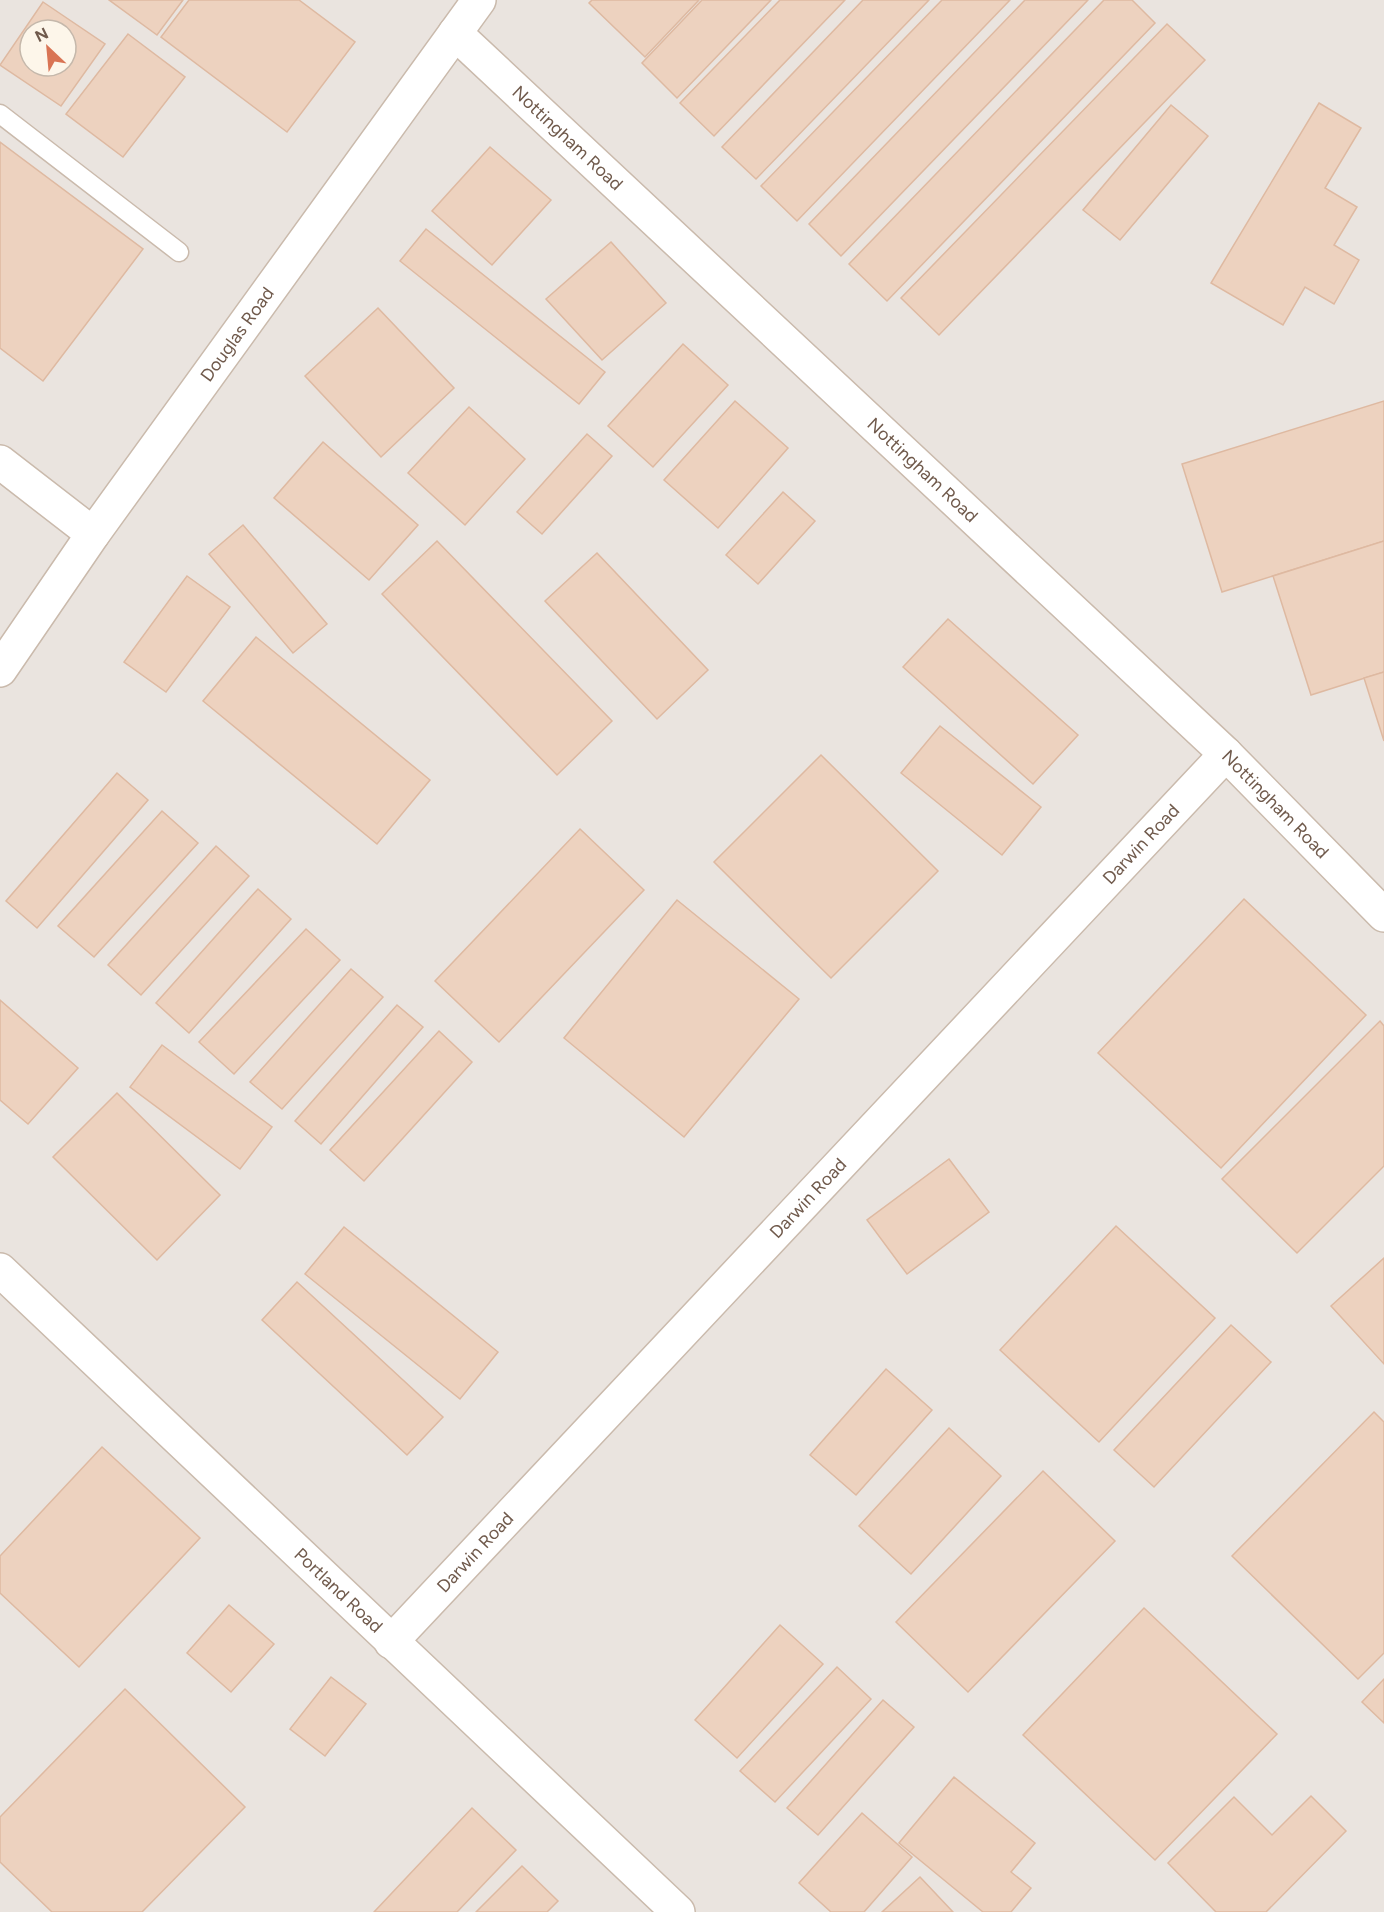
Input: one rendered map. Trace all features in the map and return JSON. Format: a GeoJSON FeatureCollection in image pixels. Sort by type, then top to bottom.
{"type":"FeatureCollection","features":[{"type":"Feature","properties":{"kind":"street","name":"Douglas Road"},"geometry":{"type":"LineString","coordinates":[[0,670],[93,534],[479,0]]}},
{"type":"Feature","properties":{"kind":"street","name":"Nottingham Road"},"geometry":{"type":"LineString","coordinates":[[455,33],[1226,754],[1384,915]]}},
{"type":"Feature","properties":{"kind":"street"},"geometry":{"type":"LineString","coordinates":[[0,462],[93,534]]}},
{"type":"Feature","properties":{"kind":"street","name":"Darwin Road"},"geometry":{"type":"LineString","coordinates":[[391,1642],[1226,754]]}},
{"type":"Feature","properties":{"kind":"street","name":"Portland Road"},"geometry":{"type":"LineString","coordinates":[[0,1270],[678,1912]]}},
{"type":"Feature","properties":{"kind":"lane"},"geometry":{"type":"LineString","coordinates":[[0,114],[179,252]]}},
{"type":"Feature","properties":{"kind":"shaded area"},"geometry":{"type":"Polygon","coordinates":[[[0,0],[1384,0],[1384,1912],[0,1912],[0,0]]]}},
{"type":"Feature","properties":{"kind":"building"},"geometry":{"type":"Polygon","coordinates":[[[109,0],[183,0],[157,35],[109,0]]]}},
{"type":"Feature","properties":{"kind":"building"},"geometry":{"type":"Polygon","coordinates":[[[189,0],[299,0],[355,42],[287,132],[161,37],[189,0]]]}},
{"type":"Feature","properties":{"kind":"building"},"geometry":{"type":"Polygon","coordinates":[[[592,0],[699,0],[645,57],[589,3],[592,0]]]}},
{"type":"Feature","properties":{"kind":"building"},"geometry":{"type":"Polygon","coordinates":[[[702,0],[771,0],[677,98],[642,63],[702,0]]]}},
{"type":"Feature","properties":{"kind":"building"},"geometry":{"type":"Polygon","coordinates":[[[780,0],[845,0],[714,136],[680,103],[780,0]]]}},
{"type":"Feature","properties":{"kind":"building"},"geometry":{"type":"Polygon","coordinates":[[[863,0],[929,0],[756,179],[722,147],[863,0]]]}},
{"type":"Feature","properties":{"kind":"building"},"geometry":{"type":"Polygon","coordinates":[[[942,0],[1010,0],[797,221],[761,186],[942,0]]]}},
{"type":"Feature","properties":{"kind":"building"},"geometry":{"type":"Polygon","coordinates":[[[1025,0],[1088,0],[841,256],[809,224],[1025,0]]]}},
{"type":"Feature","properties":{"kind":"building"},"geometry":{"type":"Polygon","coordinates":[[[1104,0],[1132,0],[1155,23],[887,301],[849,264],[1104,0]]]}},
{"type":"Feature","properties":{"kind":"building"},"geometry":{"type":"Polygon","coordinates":[[[43,2],[67,18],[32,18],[43,2]]]}},
{"type":"Feature","properties":{"kind":"building"},"geometry":{"type":"Polygon","coordinates":[[[1167,24],[1205,60],[939,335],[901,298],[1167,24]]]}},
{"type":"Feature","properties":{"kind":"building"},"geometry":{"type":"Polygon","coordinates":[[[78,26],[105,44],[61,106],[19,78],[78,78],[78,26]]]}},
{"type":"Feature","properties":{"kind":"building"},"geometry":{"type":"Polygon","coordinates":[[[128,34],[185,77],[123,157],[66,114],[128,34]]]}},
{"type":"Feature","properties":{"kind":"building"},"geometry":{"type":"Polygon","coordinates":[[[18,39],[18,77],[0,65],[18,39]]]}},
{"type":"Feature","properties":{"kind":"building"},"geometry":{"type":"Polygon","coordinates":[[[1319,103],[1361,128],[1325,188],[1357,207],[1334,245],[1359,260],[1334,304],[1305,287],[1283,325],[1211,283],[1319,103]]]}},
{"type":"Feature","properties":{"kind":"building"},"geometry":{"type":"Polygon","coordinates":[[[1171,105],[1208,136],[1120,240],[1083,210],[1171,105]]]}},
{"type":"Feature","properties":{"kind":"building"},"geometry":{"type":"Polygon","coordinates":[[[0,142],[143,249],[43,381],[0,348],[0,142]]]}},
{"type":"Feature","properties":{"kind":"building"},"geometry":{"type":"Polygon","coordinates":[[[490,147],[551,200],[492,265],[432,211],[490,147]]]}},
{"type":"Feature","properties":{"kind":"building"},"geometry":{"type":"Polygon","coordinates":[[[426,229],[605,372],[579,404],[400,261],[426,229]]]}},
{"type":"Feature","properties":{"kind":"building"},"geometry":{"type":"Polygon","coordinates":[[[611,242],[666,303],[602,360],[546,299],[611,242]]]}},
{"type":"Feature","properties":{"kind":"building"},"geometry":{"type":"Polygon","coordinates":[[[378,308],[454,388],[381,457],[305,376],[378,308]]]}},
{"type":"Feature","properties":{"kind":"building"},"geometry":{"type":"Polygon","coordinates":[[[683,344],[728,385],[653,467],[608,426],[683,344]]]}},
{"type":"Feature","properties":{"kind":"building"},"geometry":{"type":"Polygon","coordinates":[[[735,401],[788,448],[718,528],[664,480],[735,401]]]}},
{"type":"Feature","properties":{"kind":"building"},"geometry":{"type":"Polygon","coordinates":[[[1384,401],[1384,541],[1222,592],[1182,464],[1384,401]]]}},
{"type":"Feature","properties":{"kind":"building"},"geometry":{"type":"Polygon","coordinates":[[[469,407],[525,459],[465,525],[408,473],[469,407]]]}},
{"type":"Feature","properties":{"kind":"building"},"geometry":{"type":"Polygon","coordinates":[[[587,434],[612,456],[542,534],[517,512],[587,434]]]}},
{"type":"Feature","properties":{"kind":"building"},"geometry":{"type":"Polygon","coordinates":[[[323,442],[418,525],[369,580],[274,498],[323,442]]]}},
{"type":"Feature","properties":{"kind":"building"},"geometry":{"type":"Polygon","coordinates":[[[783,492],[815,521],[758,584],[726,555],[783,492]]]}},
{"type":"Feature","properties":{"kind":"building"},"geometry":{"type":"Polygon","coordinates":[[[243,525],[327,624],[293,653],[209,554],[243,525]]]}},
{"type":"Feature","properties":{"kind":"building"},"geometry":{"type":"Polygon","coordinates":[[[437,541],[612,721],[557,775],[382,594],[437,541]]]}},
{"type":"Feature","properties":{"kind":"building"},"geometry":{"type":"Polygon","coordinates":[[[1384,541],[1384,672],[1311,695],[1273,576],[1384,541]]]}},
{"type":"Feature","properties":{"kind":"building"},"geometry":{"type":"Polygon","coordinates":[[[597,553],[708,670],[657,719],[545,601],[597,553]]]}},
{"type":"Feature","properties":{"kind":"building"},"geometry":{"type":"Polygon","coordinates":[[[187,576],[230,607],[166,692],[124,662],[187,576]]]}},
{"type":"Feature","properties":{"kind":"building"},"geometry":{"type":"Polygon","coordinates":[[[948,619],[1078,735],[1033,784],[903,667],[948,619]]]}},
{"type":"Feature","properties":{"kind":"building"},"geometry":{"type":"Polygon","coordinates":[[[256,637],[430,780],[377,844],[203,701],[256,637]]]}},
{"type":"Feature","properties":{"kind":"building"},"geometry":{"type":"Polygon","coordinates":[[[1384,672],[1384,741],[1364,678],[1384,672]]]}},
{"type":"Feature","properties":{"kind":"building"},"geometry":{"type":"Polygon","coordinates":[[[940,726],[1041,807],[1002,855],[901,773],[940,726]]]}},
{"type":"Feature","properties":{"kind":"building"},"geometry":{"type":"Polygon","coordinates":[[[821,755],[938,871],[831,978],[714,862],[821,755]]]}},
{"type":"Feature","properties":{"kind":"building"},"geometry":{"type":"Polygon","coordinates":[[[117,773],[148,800],[37,928],[6,901],[117,773]]]}},
{"type":"Feature","properties":{"kind":"building"},"geometry":{"type":"Polygon","coordinates":[[[162,811],[198,843],[94,957],[58,926],[162,811]]]}},
{"type":"Feature","properties":{"kind":"building"},"geometry":{"type":"Polygon","coordinates":[[[580,829],[644,890],[499,1042],[435,981],[580,829]]]}},
{"type":"Feature","properties":{"kind":"building"},"geometry":{"type":"Polygon","coordinates":[[[216,846],[249,876],[141,995],[108,965],[216,846]]]}},
{"type":"Feature","properties":{"kind":"building"},"geometry":{"type":"Polygon","coordinates":[[[258,889],[291,919],[189,1033],[156,1003],[258,889]]]}},
{"type":"Feature","properties":{"kind":"building"},"geometry":{"type":"Polygon","coordinates":[[[1244,899],[1366,1015],[1221,1168],[1098,1053],[1244,899]]]}},
{"type":"Feature","properties":{"kind":"building"},"geometry":{"type":"Polygon","coordinates":[[[677,900],[799,999],[684,1137],[564,1038],[677,900]]]}},
{"type":"Feature","properties":{"kind":"building"},"geometry":{"type":"Polygon","coordinates":[[[306,929],[340,960],[234,1074],[199,1042],[306,929]]]}},
{"type":"Feature","properties":{"kind":"building"},"geometry":{"type":"Polygon","coordinates":[[[351,969],[383,997],[282,1109],[250,1082],[351,969]]]}},
{"type":"Feature","properties":{"kind":"building"},"geometry":{"type":"Polygon","coordinates":[[[0,1000],[78,1068],[28,1124],[0,1100],[0,1000]]]}},
{"type":"Feature","properties":{"kind":"building"},"geometry":{"type":"Polygon","coordinates":[[[397,1005],[423,1027],[321,1144],[295,1121],[397,1005]]]}},
{"type":"Feature","properties":{"kind":"building"},"geometry":{"type":"Polygon","coordinates":[[[1380,1021],[1384,1026],[1384,1166],[1297,1253],[1222,1179],[1380,1021]]]}},
{"type":"Feature","properties":{"kind":"building"},"geometry":{"type":"Polygon","coordinates":[[[439,1031],[472,1062],[364,1181],[330,1150],[439,1031]]]}},
{"type":"Feature","properties":{"kind":"building"},"geometry":{"type":"Polygon","coordinates":[[[162,1045],[272,1127],[240,1169],[130,1087],[162,1045]]]}},
{"type":"Feature","properties":{"kind":"building"},"geometry":{"type":"Polygon","coordinates":[[[117,1093],[220,1195],[157,1260],[53,1157],[117,1093]]]}},
{"type":"Feature","properties":{"kind":"building"},"geometry":{"type":"Polygon","coordinates":[[[949,1159],[989,1212],[907,1274],[867,1220],[949,1159]]]}},
{"type":"Feature","properties":{"kind":"building"},"geometry":{"type":"Polygon","coordinates":[[[1116,1226],[1215,1318],[1099,1442],[1000,1350],[1116,1226]]]}},
{"type":"Feature","properties":{"kind":"building"},"geometry":{"type":"Polygon","coordinates":[[[344,1227],[498,1352],[460,1399],[305,1274],[344,1227]]]}},
{"type":"Feature","properties":{"kind":"building"},"geometry":{"type":"Polygon","coordinates":[[[1384,1258],[1384,1364],[1331,1306],[1384,1258]]]}},
{"type":"Feature","properties":{"kind":"building"},"geometry":{"type":"Polygon","coordinates":[[[297,1282],[443,1417],[407,1455],[262,1320],[297,1282]]]}},
{"type":"Feature","properties":{"kind":"building"},"geometry":{"type":"Polygon","coordinates":[[[1231,1325],[1271,1362],[1154,1487],[1114,1450],[1231,1325]]]}},
{"type":"Feature","properties":{"kind":"building"},"geometry":{"type":"Polygon","coordinates":[[[886,1369],[932,1410],[856,1495],[810,1455],[886,1369]]]}},
{"type":"Feature","properties":{"kind":"building"},"geometry":{"type":"Polygon","coordinates":[[[1374,1412],[1384,1422],[1384,1653],[1358,1679],[1232,1556],[1374,1412]]]}},
{"type":"Feature","properties":{"kind":"building"},"geometry":{"type":"Polygon","coordinates":[[[949,1428],[1001,1476],[911,1574],[859,1526],[949,1428]]]}},
{"type":"Feature","properties":{"kind":"building"},"geometry":{"type":"Polygon","coordinates":[[[102,1447],[200,1538],[79,1667],[0,1593],[0,1556],[102,1447]]]}},
{"type":"Feature","properties":{"kind":"building"},"geometry":{"type":"Polygon","coordinates":[[[1043,1471],[1115,1541],[968,1692],[896,1622],[1043,1471]]]}},
{"type":"Feature","properties":{"kind":"building"},"geometry":{"type":"Polygon","coordinates":[[[229,1605],[274,1644],[231,1692],[187,1653],[229,1605]]]}},
{"type":"Feature","properties":{"kind":"building"},"geometry":{"type":"Polygon","coordinates":[[[1144,1608],[1277,1734],[1155,1860],[1023,1735],[1144,1608]]]}},
{"type":"Feature","properties":{"kind":"building"},"geometry":{"type":"Polygon","coordinates":[[[780,1625],[823,1664],[737,1758],[695,1720],[780,1625]]]}},
{"type":"Feature","properties":{"kind":"building"},"geometry":{"type":"Polygon","coordinates":[[[837,1667],[871,1699],[775,1802],[740,1771],[837,1667]]]}},
{"type":"Feature","properties":{"kind":"building"},"geometry":{"type":"Polygon","coordinates":[[[331,1677],[366,1704],[325,1756],[290,1729],[331,1677]]]}},
{"type":"Feature","properties":{"kind":"building"},"geometry":{"type":"Polygon","coordinates":[[[1384,1679],[1384,1723],[1362,1702],[1384,1679]]]}},
{"type":"Feature","properties":{"kind":"building"},"geometry":{"type":"Polygon","coordinates":[[[125,1689],[245,1807],[142,1912],[52,1912],[0,1862],[0,1817],[125,1689]]]}},
{"type":"Feature","properties":{"kind":"building"},"geometry":{"type":"Polygon","coordinates":[[[883,1700],[914,1727],[818,1835],[787,1808],[883,1700]]]}},
{"type":"Feature","properties":{"kind":"building"},"geometry":{"type":"Polygon","coordinates":[[[954,1777],[1035,1843],[1011,1872],[1031,1888],[1011,1912],[983,1912],[899,1843],[954,1777]]]}},
{"type":"Feature","properties":{"kind":"building"},"geometry":{"type":"Polygon","coordinates":[[[1311,1796],[1346,1831],[1266,1912],[1216,1912],[1168,1863],[1234,1797],[1272,1835],[1311,1796]]]}},
{"type":"Feature","properties":{"kind":"building"},"geometry":{"type":"Polygon","coordinates":[[[472,1808],[516,1850],[457,1912],[374,1912],[472,1808]]]}},
{"type":"Feature","properties":{"kind":"building"},"geometry":{"type":"Polygon","coordinates":[[[862,1813],[912,1857],[864,1912],[831,1912],[799,1883],[862,1813]]]}},
{"type":"Feature","properties":{"kind":"building"},"geometry":{"type":"Polygon","coordinates":[[[522,1866],[558,1901],[547,1912],[476,1912],[522,1866]]]}},
{"type":"Feature","properties":{"kind":"building"},"geometry":{"type":"Polygon","coordinates":[[[920,1877],[953,1912],[882,1912],[920,1877]]]}}]}
